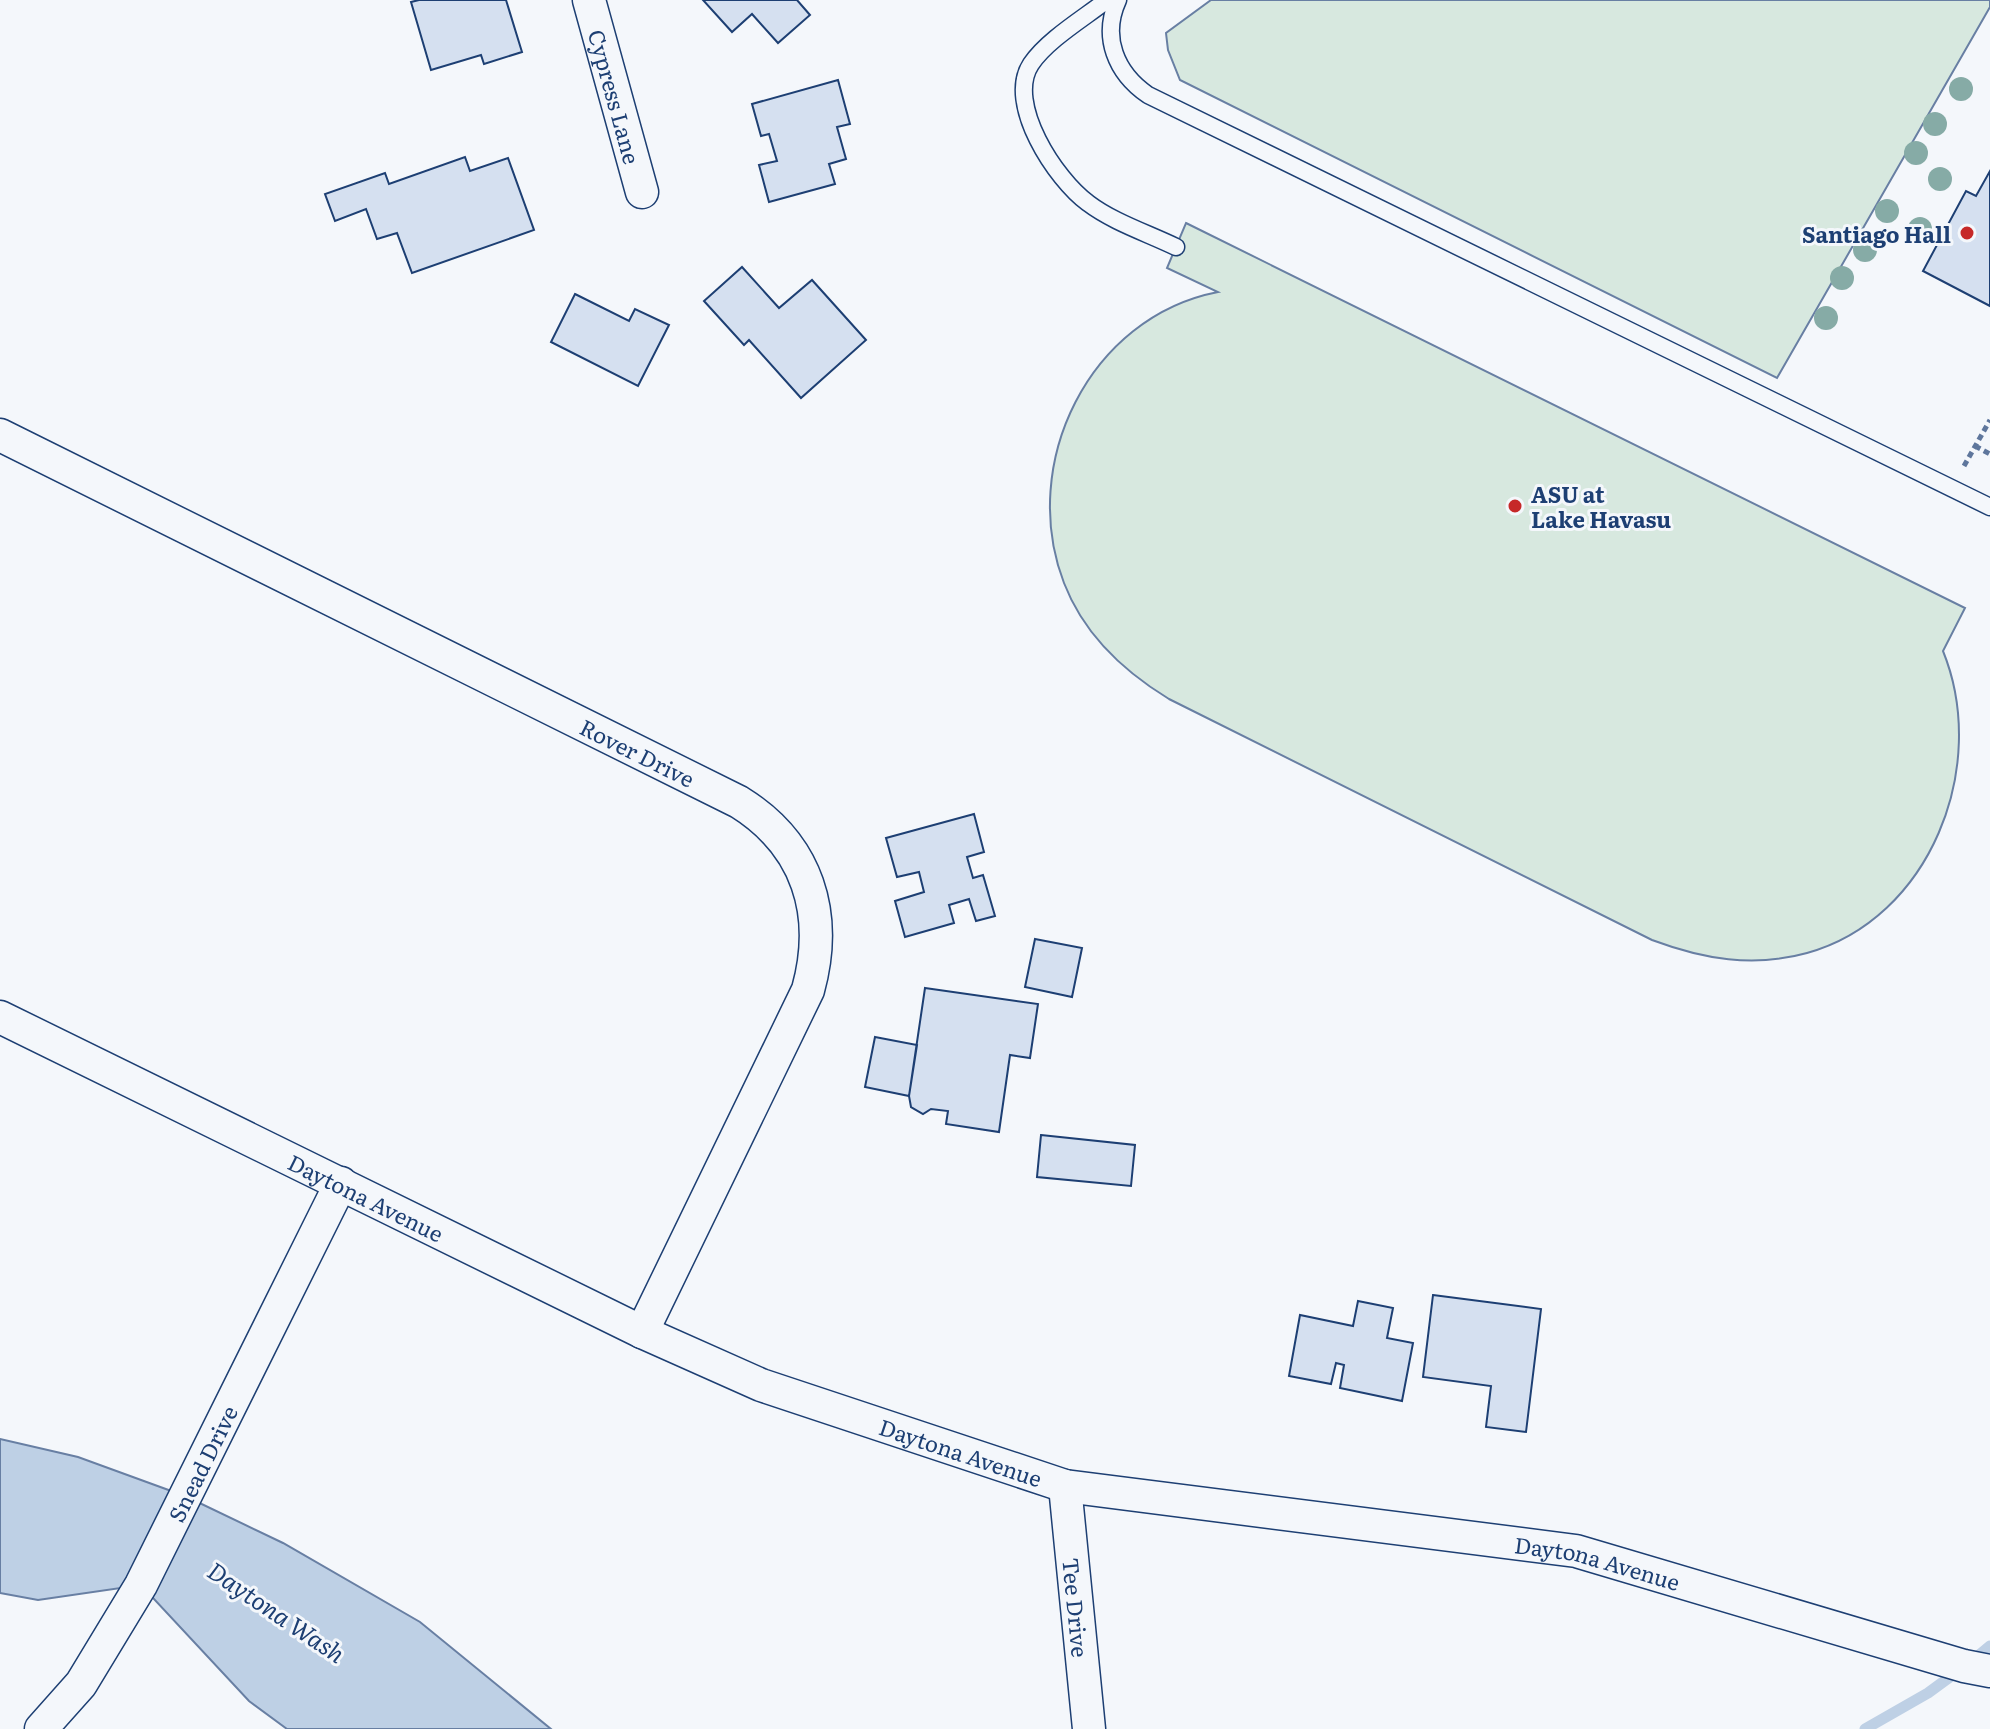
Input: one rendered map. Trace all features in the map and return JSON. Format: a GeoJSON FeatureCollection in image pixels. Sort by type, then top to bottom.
{"type":"FeatureCollection","features":[{"type":"Feature","properties":{"kind":"street","name":"Cypress Lane"},"geometry":{"type":"LineString","coordinates":[[589,0],[642,192]]}},
{"type":"Feature","properties":{"kind":"street","name":"Rover Drive"},"geometry":{"type":"LineString","coordinates":[[0,435],[739,802],[770,825],[794,855],[805,877],[816,914],[816,952],[808,990],[642,1332]]}},
{"type":"Feature","properties":{"kind":"street","name":"Daytona Avenue"},"geometry":{"type":"LineString","coordinates":[[0,1017],[642,1332],[761,1385],[1065,1486],[1576,1551],[1964,1666],[1990,1671]]}},
{"type":"Feature","properties":{"kind":"street","name":"Snead Drive"},"geometry":{"type":"LineString","coordinates":[[41,1729],[81,1684],[141,1585],[341,1183]]}},
{"type":"Feature","properties":{"kind":"street","name":"Tee Drive"},"geometry":{"type":"LineString","coordinates":[[1065,1486],[1089,1729]]}},
{"type":"Feature","properties":{"kind":"lane"},"geometry":{"type":"LineString","coordinates":[[1107,0],[1054,41],[1030,66],[1026,90],[1028,115],[1042,147],[1073,191],[1097,209],[1176,247]]}},
{"type":"Feature","properties":{"kind":"lane"},"geometry":{"type":"LineString","coordinates":[[1118,0],[1111,26],[1115,56],[1125,75],[1148,95],[1990,507]]}},
{"type":"Feature","properties":{"kind":"path"},"geometry":{"type":"LineString","coordinates":[[1951,488],[1990,420]]}},
{"type":"Feature","properties":{"kind":"path"},"geometry":{"type":"LineString","coordinates":[[1975,446],[1990,454]]}},
{"type":"Feature","properties":{"kind":"shaded area"},"geometry":{"type":"Polygon","coordinates":[[[1211,0],[1990,0],[1990,7],[1777,378],[1180,80],[1168,50],[1166,33],[1211,0]]]}},
{"type":"Feature","properties":{"kind":"shaded area"},"geometry":{"type":"Polygon","coordinates":[[[1186,223],[1965,608],[1943,651],[1956,696],[1959,742],[1953,789],[1939,833],[1916,873],[1887,908],[1850,935],[1787,958],[1728,959],[1671,947],[1169,699],[1121,664],[1082,619],[1064,583],[1052,537],[1051,491],[1058,445],[1075,402],[1100,364],[1133,331],[1172,307],[1218,292],[1167,268],[1186,223]]]}},
{"type":"Feature","properties":{"kind":"water","name":"Daytona Wash"},"geometry":{"type":"Polygon","coordinates":[[[0,1439],[78,1457],[185,1496],[283,1543],[420,1622],[551,1729],[287,1729],[249,1701],[141,1585],[38,1600],[0,1593],[0,1439]]]}},
{"type":"Feature","properties":{"kind":"building"},"geometry":{"type":"Polygon","coordinates":[[[506,0],[522,52],[484,64],[481,55],[431,70],[411,2],[506,0]]]}},
{"type":"Feature","properties":{"kind":"building"},"geometry":{"type":"Polygon","coordinates":[[[703,0],[797,0],[810,15],[778,43],[752,14],[732,32],[703,0]]]}},
{"type":"Feature","properties":{"kind":"building"},"geometry":{"type":"Polygon","coordinates":[[[838,80],[850,124],[837,127],[846,159],[829,164],[835,184],[769,202],[759,165],[777,161],[769,134],[761,136],[752,104],[838,80]]]}},
{"type":"Feature","properties":{"kind":"building"},"geometry":{"type":"Polygon","coordinates":[[[465,157],[470,171],[508,158],[534,230],[412,273],[397,233],[377,239],[366,209],[335,221],[325,194],[385,173],[389,184],[465,157]]]}},
{"type":"Feature","properties":{"kind":"building","name":"Santiago Hall"},"geometry":{"type":"Polygon","coordinates":[[[1990,171],[1990,306],[1923,271],[1966,191],[1976,196],[1990,171]]]}},
{"type":"Feature","properties":{"kind":"building"},"geometry":{"type":"Polygon","coordinates":[[[742,267],[779,308],[812,280],[866,340],[801,398],[749,340],[744,345],[704,301],[742,267]]]}},
{"type":"Feature","properties":{"kind":"building"},"geometry":{"type":"Polygon","coordinates":[[[575,294],[629,321],[635,309],[669,325],[638,386],[551,342],[575,294]]]}},
{"type":"Feature","properties":{"kind":"building"},"geometry":{"type":"Polygon","coordinates":[[[974,814],[984,852],[967,857],[973,878],[983,875],[995,916],[976,921],[969,899],[949,905],[954,923],[905,937],[895,901],[924,892],[919,872],[897,877],[886,838],[974,814]]]}},
{"type":"Feature","properties":{"kind":"building"},"geometry":{"type":"Polygon","coordinates":[[[1035,939],[1082,948],[1072,997],[1025,987],[1035,939]]]}},
{"type":"Feature","properties":{"kind":"building"},"geometry":{"type":"Polygon","coordinates":[[[925,988],[1038,1004],[1030,1058],[1010,1055],[999,1132],[946,1124],[948,1111],[931,1109],[923,1114],[911,1107],[909,1096],[925,988]]]}},
{"type":"Feature","properties":{"kind":"building"},"geometry":{"type":"Polygon","coordinates":[[[875,1037],[917,1045],[909,1096],[865,1087],[875,1037]]]}},
{"type":"Feature","properties":{"kind":"building"},"geometry":{"type":"Polygon","coordinates":[[[1041,1135],[1135,1145],[1131,1186],[1037,1177],[1041,1135]]]}},
{"type":"Feature","properties":{"kind":"building"},"geometry":{"type":"Polygon","coordinates":[[[1433,1295],[1541,1309],[1526,1432],[1486,1427],[1491,1386],[1423,1377],[1433,1295]]]}},
{"type":"Feature","properties":{"kind":"building"},"geometry":{"type":"Polygon","coordinates":[[[1358,1301],[1393,1308],[1387,1338],[1413,1343],[1402,1401],[1340,1388],[1344,1365],[1336,1363],[1331,1384],[1289,1376],[1300,1315],[1353,1326],[1358,1301]]]}},
{"type":"Feature","properties":{"kind":"waterway"},"geometry":{"type":"LineString","coordinates":[[1972,1661],[1990,1646]]}},
{"type":"Feature","properties":{"kind":"waterway"},"geometry":{"type":"LineString","coordinates":[[1865,1729],[1928,1693],[1958,1671]]}},
{"type":"Feature","properties":{"kind":"place","name":"Santiago Hall"},"geometry":{"type":"Point","coordinates":[1967,233]}},
{"type":"Feature","properties":{"kind":"place","name":"ASU at Lake Havasu"},"geometry":{"type":"Point","coordinates":[1515,506]}}]}
